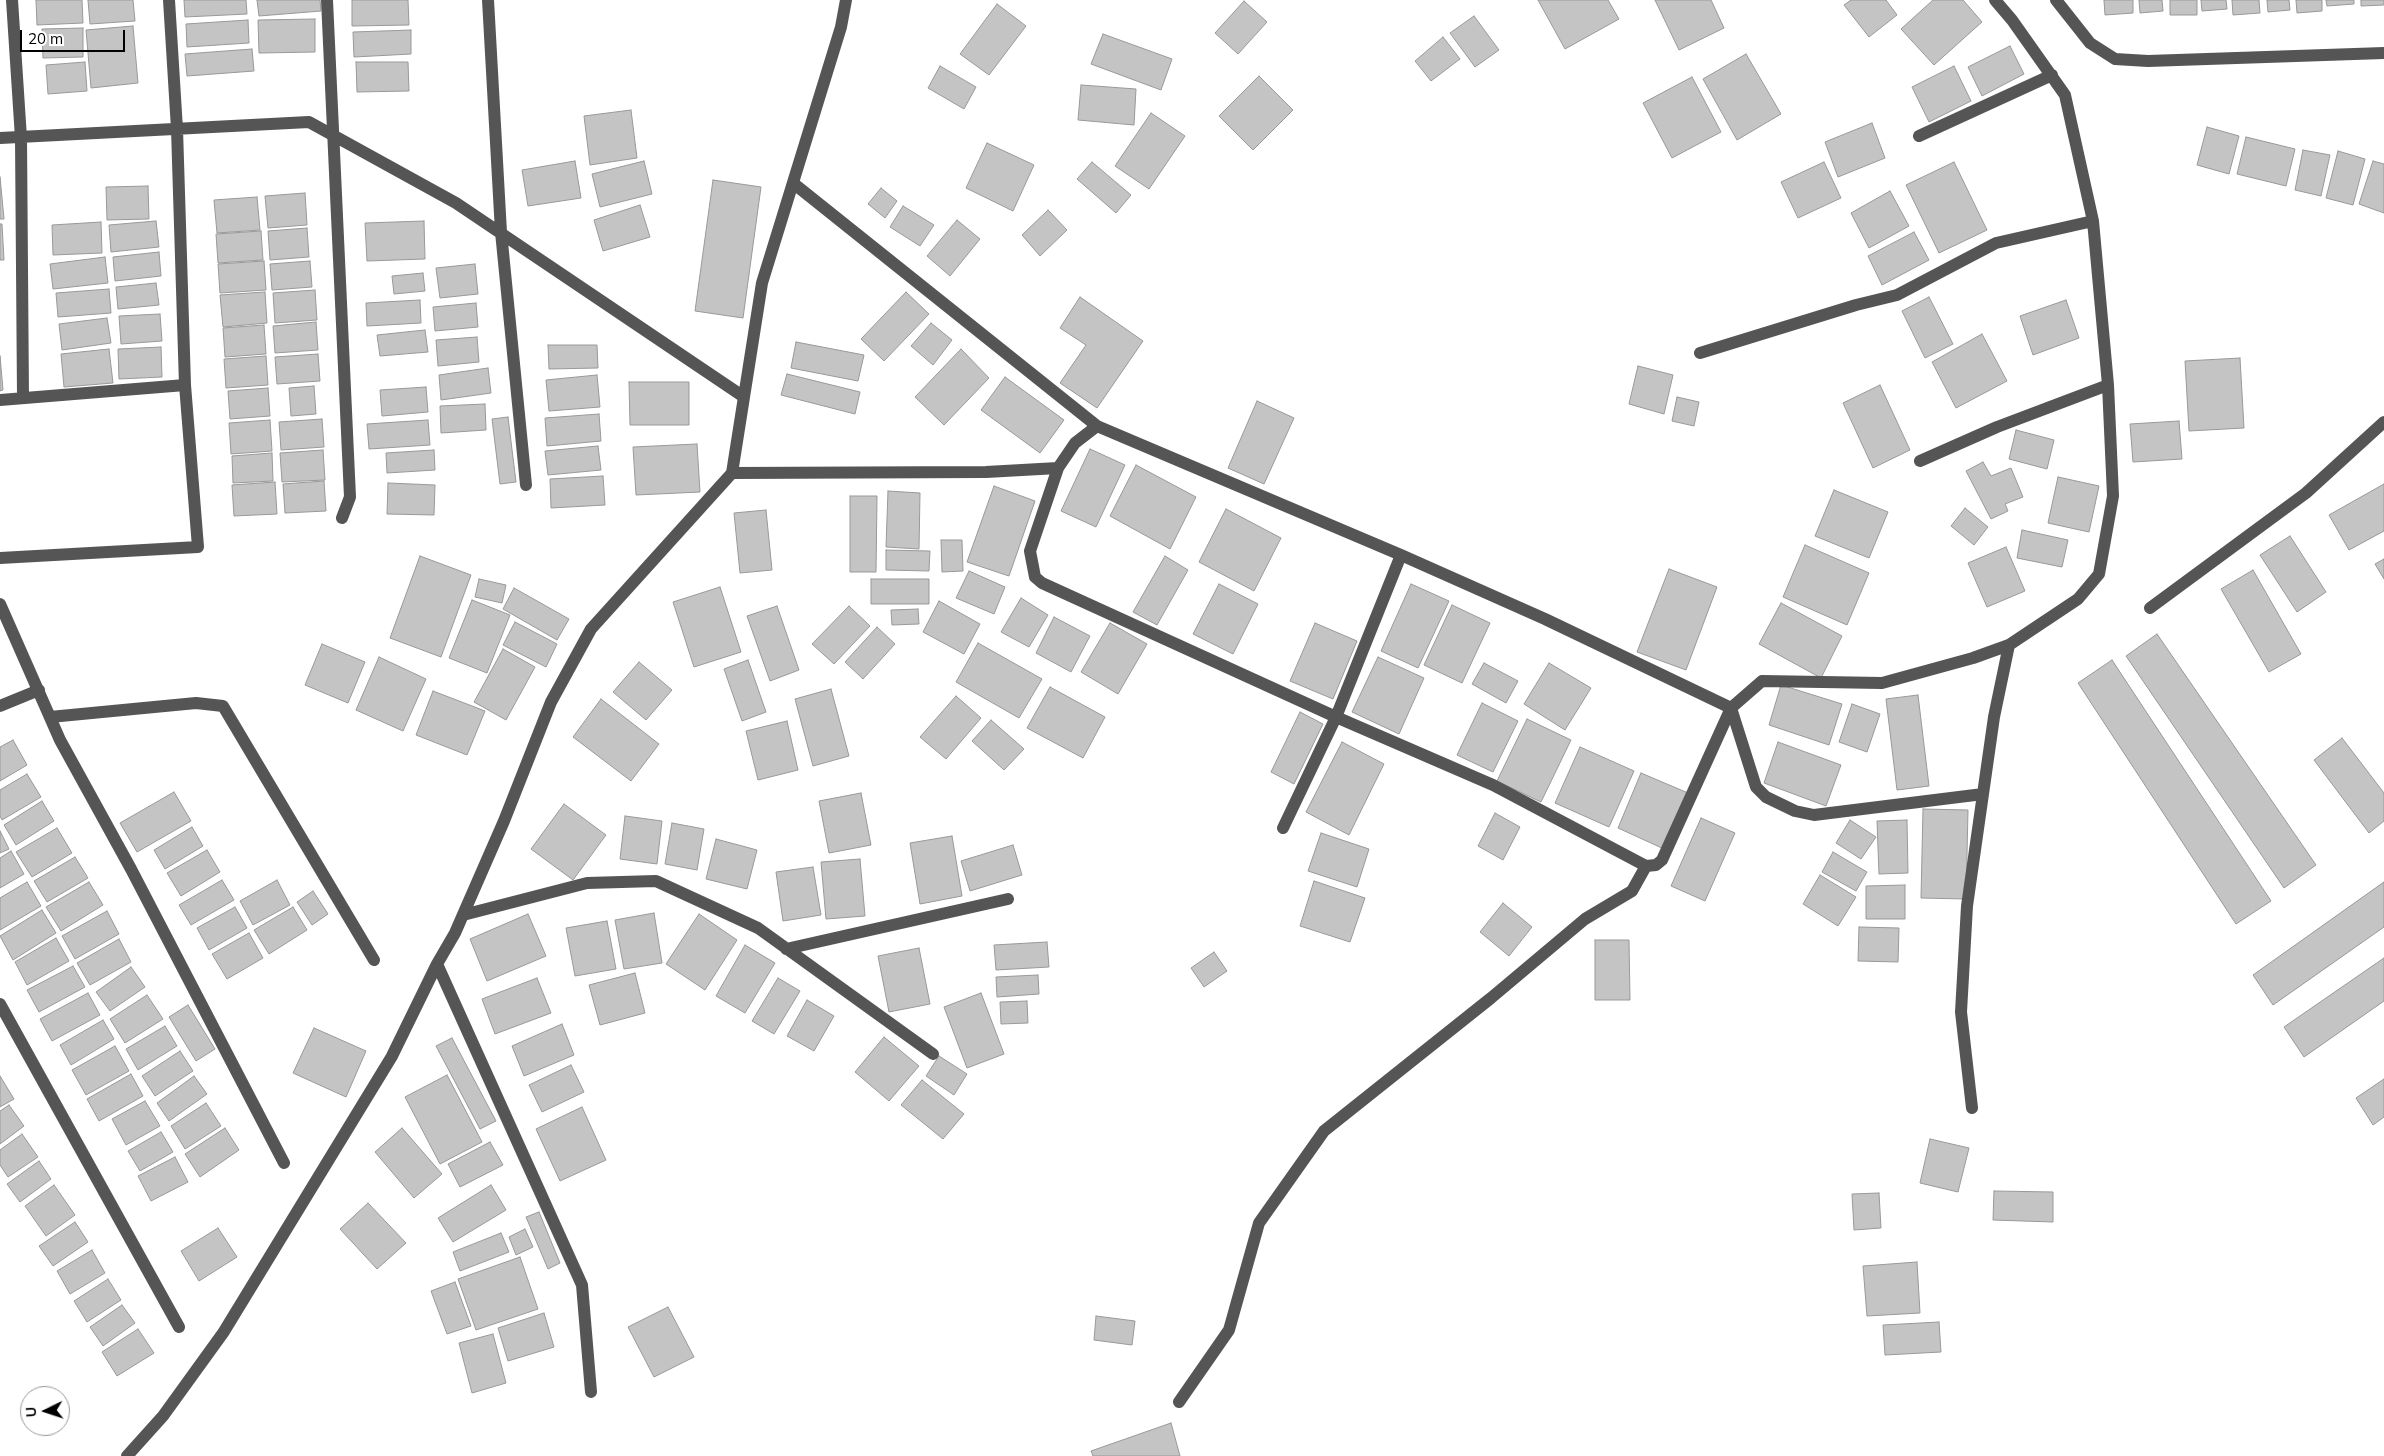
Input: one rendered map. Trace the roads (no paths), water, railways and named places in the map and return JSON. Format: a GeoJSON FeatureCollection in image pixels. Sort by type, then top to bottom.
{"type":"FeatureCollection","features":[{"type":"Feature","properties":{"kind":"street"},"geometry":{"type":"LineString","coordinates":[[12,0],[21,138],[23,398]]}},
{"type":"Feature","properties":{"kind":"street"},"geometry":{"type":"LineString","coordinates":[[0,558],[198,547],[185,385],[177,129],[169,0]]}},
{"type":"Feature","properties":{"kind":"street"},"geometry":{"type":"LineString","coordinates":[[327,0],[350,497],[342,518]]}},
{"type":"Feature","properties":{"kind":"street"},"geometry":{"type":"LineString","coordinates":[[488,0],[501,232],[526,486]]}},
{"type":"Feature","properties":{"kind":"street"},"geometry":{"type":"LineString","coordinates":[[127,1456],[163,1416],[223,1333],[392,1056],[463,915],[504,821],[551,702],[591,629],[732,473],[762,283],[841,27],[846,0]]}},
{"type":"Feature","properties":{"kind":"street"},"geometry":{"type":"LineString","coordinates":[[1097,426],[1075,443],[1058,468],[1030,551],[1035,578],[1050,587],[1336,718],[1493,785],[1646,866],[1656,865],[1662,860],[1731,708],[1762,681],[1882,683],[1973,658],[2009,645],[2078,599],[2099,574],[2113,496],[2108,385],[2093,221],[2065,95],[2012,20],[1995,0]]}},
{"type":"Feature","properties":{"kind":"street"},"geometry":{"type":"LineString","coordinates":[[2056,0],[2090,43],[2115,59],[2148,61],[2384,53]]}},
{"type":"Feature","properties":{"kind":"street"},"geometry":{"type":"LineString","coordinates":[[1919,136],[2052,75]]}},
{"type":"Feature","properties":{"kind":"street"},"geometry":{"type":"LineString","coordinates":[[0,138],[309,122],[456,203],[744,397]]}},
{"type":"Feature","properties":{"kind":"street"},"geometry":{"type":"LineString","coordinates":[[793,183],[1097,426],[1401,555],[1545,619],[1731,708],[1756,787],[1766,797],[1795,811],[1814,814],[1984,794]]}},
{"type":"Feature","properties":{"kind":"street"},"geometry":{"type":"LineString","coordinates":[[1700,353],[1856,305],[1897,295],[1996,243],[2093,221]]}},
{"type":"Feature","properties":{"kind":"street"},"geometry":{"type":"LineString","coordinates":[[0,400],[185,385]]}},
{"type":"Feature","properties":{"kind":"street"},"geometry":{"type":"LineString","coordinates":[[1920,461],[1997,427],[2108,385]]}},
{"type":"Feature","properties":{"kind":"street"},"geometry":{"type":"LineString","coordinates":[[2150,608],[2306,493],[2384,422]]}},
{"type":"Feature","properties":{"kind":"street"},"geometry":{"type":"LineString","coordinates":[[732,473],[986,472],[1058,468]]}},
{"type":"Feature","properties":{"kind":"street"},"geometry":{"type":"LineString","coordinates":[[1283,828],[1336,718],[1401,555]]}},
{"type":"Feature","properties":{"kind":"street"},"geometry":{"type":"LineString","coordinates":[[0,604],[60,740],[131,869],[284,1163]]}},
{"type":"Feature","properties":{"kind":"street"},"geometry":{"type":"LineString","coordinates":[[1972,1108],[1961,1012],[1967,906],[1994,717],[2009,645]]}},
{"type":"Feature","properties":{"kind":"street"},"geometry":{"type":"LineString","coordinates":[[0,706],[39,690]]}},
{"type":"Feature","properties":{"kind":"street"},"geometry":{"type":"LineString","coordinates":[[50,718],[196,703],[223,706],[374,960]]}},
{"type":"Feature","properties":{"kind":"street"},"geometry":{"type":"LineString","coordinates":[[1179,1402],[1229,1330],[1259,1222],[1324,1131],[1491,998],[1585,919],[1632,891],[1646,866]]}},
{"type":"Feature","properties":{"kind":"street"},"geometry":{"type":"LineString","coordinates":[[463,915],[587,883],[656,882],[758,928],[933,1054]]}},
{"type":"Feature","properties":{"kind":"street"},"geometry":{"type":"LineString","coordinates":[[786,949],[1008,899]]}},
{"type":"Feature","properties":{"kind":"street"},"geometry":{"type":"LineString","coordinates":[[437,964],[582,1285],[591,1392]]}},
{"type":"Feature","properties":{"kind":"street"},"geometry":{"type":"LineString","coordinates":[[0,1004],[179,1328]]}}]}
